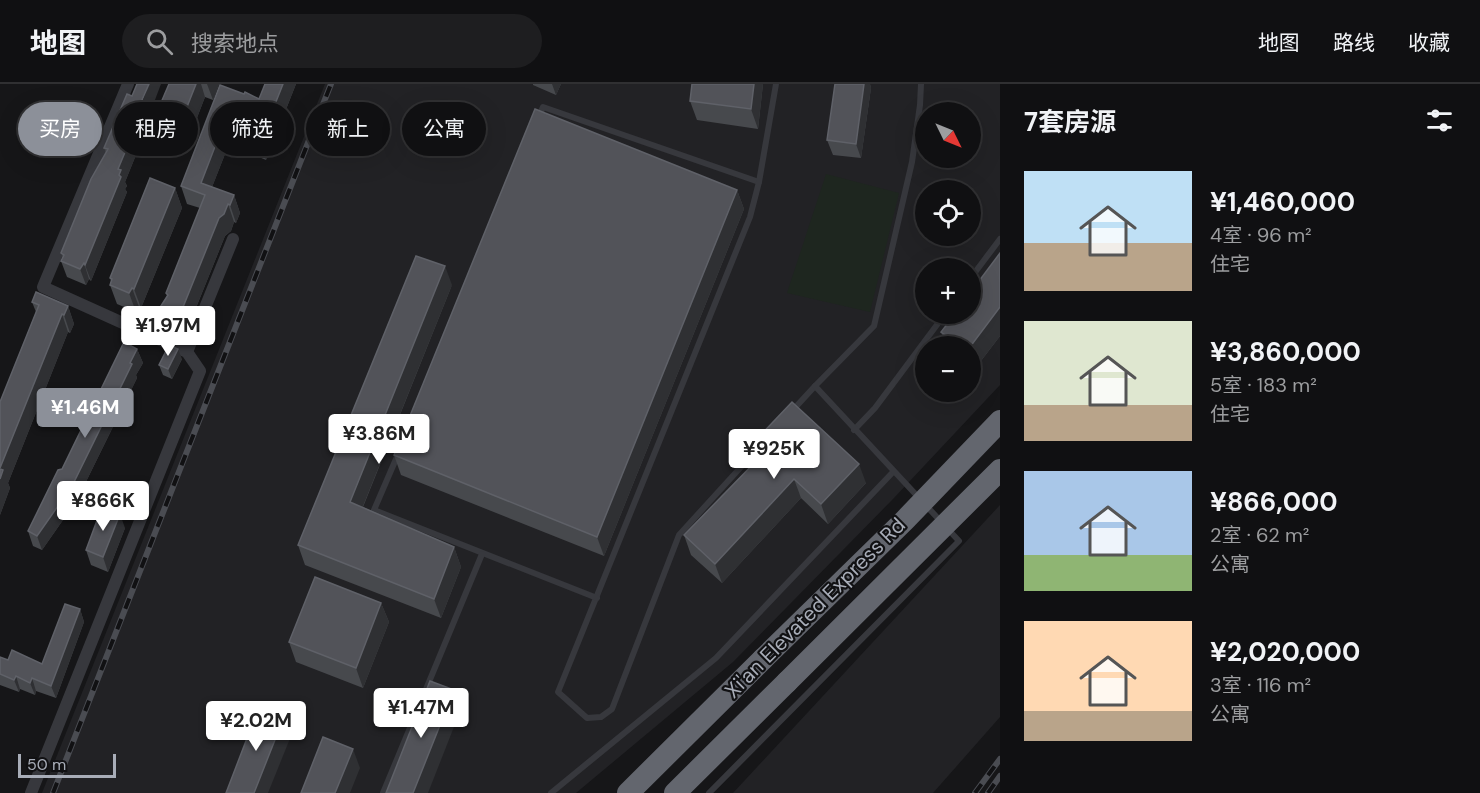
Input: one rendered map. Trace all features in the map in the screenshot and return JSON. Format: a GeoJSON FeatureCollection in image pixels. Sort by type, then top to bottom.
{"type":"FeatureCollection","features":[{"type":"Feature","properties":{"kind":"highway","name":"Xi'an Elevated Express Rd"},"geometry":{"type":"LineString","coordinates":[[629,791],[905,520],[1000,421]]}},
{"type":"Feature","properties":{"kind":"highway","name":"Xi'an Elevated Express Rd"},"geometry":{"type":"LineString","coordinates":[[675,793],[1000,470]]}},
{"type":"Feature","properties":{"kind":"street"},"geometry":{"type":"LineString","coordinates":[[31,793],[200,371],[187,352],[43,287],[128,84]]}},
{"type":"Feature","properties":{"kind":"street"},"geometry":{"type":"LineString","coordinates":[[187,352],[233,239]]}},
{"type":"Feature","properties":{"kind":"lane"},"geometry":{"type":"LineString","coordinates":[[767,439],[679,535],[612,709],[601,717],[587,718],[558,692],[750,216],[759,182],[776,84]]}},
{"type":"Feature","properties":{"kind":"lane"},"geometry":{"type":"LineString","coordinates":[[791,412],[874,326],[912,162],[921,84]]}},
{"type":"Feature","properties":{"kind":"lane"},"geometry":{"type":"LineString","coordinates":[[534,128],[543,107],[759,182]]}},
{"type":"Feature","properties":{"kind":"lane"},"geometry":{"type":"LineString","coordinates":[[981,264],[1000,239]]}},
{"type":"Feature","properties":{"kind":"lane"},"geometry":{"type":"LineString","coordinates":[[854,429],[875,408],[938,324]]}},
{"type":"Feature","properties":{"kind":"lane"},"geometry":{"type":"LineString","coordinates":[[709,793],[959,541],[815,386]]}},
{"type":"Feature","properties":{"kind":"lane"},"geometry":{"type":"LineString","coordinates":[[402,445],[374,510],[597,598]]}},
{"type":"Feature","properties":{"kind":"lane"},"geometry":{"type":"LineString","coordinates":[[551,793],[716,658],[894,472]]}},
{"type":"Feature","properties":{"kind":"lane"},"geometry":{"type":"LineString","coordinates":[[383,793],[482,554]]}},
{"type":"Feature","properties":{"kind":"shaded area"},"geometry":{"type":"Polygon","coordinates":[[[325,84],[1000,84],[1000,385],[893,499],[733,662],[576,793],[42,793],[306,132],[306,156],[390,156],[390,102],[318,102],[325,84]]]}},
{"type":"Feature","properties":{"kind":"shaded area"},"geometry":{"type":"Polygon","coordinates":[[[826,174],[899,193],[870,312],[787,293],[826,174]]]}},
{"type":"Feature","properties":{"kind":"shaded area"},"geometry":{"type":"Polygon","coordinates":[[[1000,505],[1000,717],[933,793],[733,793],[1000,505]]]}},
{"type":"Feature","properties":{"kind":"building"},"geometry":{"type":"Polygon","coordinates":[[[137,84],[149,84],[142,100],[146,102],[124,102],[127,94],[132,96],[137,84]]]}},
{"type":"Feature","properties":{"kind":"building"},"geometry":{"type":"Polygon","coordinates":[[[169,84],[196,84],[189,102],[161,102],[169,84]]]}},
{"type":"Feature","properties":{"kind":"building"},"geometry":{"type":"Polygon","coordinates":[[[265,84],[283,84],[276,102],[213,102],[220,85],[244,94],[245,92],[259,99],[265,84]]]}},
{"type":"Feature","properties":{"kind":"building"},"geometry":{"type":"Polygon","coordinates":[[[692,84],[754,84],[751,109],[690,101],[692,84]]]}},
{"type":"Feature","properties":{"kind":"building"},"geometry":{"type":"Polygon","coordinates":[[[835,84],[864,84],[856,144],[827,140],[835,84]]]}},
{"type":"Feature","properties":{"kind":"building"},"geometry":{"type":"Polygon","coordinates":[[[535,109],[737,190],[597,537],[394,455],[535,109]]]}},
{"type":"Feature","properties":{"kind":"building"},"geometry":{"type":"Polygon","coordinates":[[[210,111],[211,156],[201,183],[234,195],[230,205],[228,204],[224,214],[219,218],[179,317],[159,309],[168,295],[166,293],[205,195],[181,186],[193,156],[198,156],[198,142],[210,111]]]}},
{"type":"Feature","properties":{"kind":"building"},"geometry":{"type":"Polygon","coordinates":[[[114,125],[114,156],[123,156],[118,169],[121,170],[119,175],[121,177],[85,265],[84,263],[80,269],[61,261],[64,255],[61,253],[91,179],[108,149],[104,148],[114,125]]]}},
{"type":"Feature","properties":{"kind":"building"},"geometry":{"type":"Polygon","coordinates":[[[150,178],[175,188],[134,289],[132,288],[129,293],[110,285],[112,279],[110,278],[150,178]]]}},
{"type":"Feature","properties":{"kind":"building"},"geometry":{"type":"Polygon","coordinates":[[[1000,253],[1000,307],[978,336],[947,336],[941,332],[947,324],[981,324],[981,278],[1000,253]]]}},
{"type":"Feature","properties":{"kind":"building"},"geometry":{"type":"Polygon","coordinates":[[[416,256],[445,266],[350,502],[454,547],[434,599],[298,545],[416,256]]]}},
{"type":"Feature","properties":{"kind":"building"},"geometry":{"type":"Polygon","coordinates":[[[36,292],[68,306],[64,315],[62,314],[0,468],[0,402],[39,305],[32,302],[36,292]]]}},
{"type":"Feature","properties":{"kind":"building"},"geometry":{"type":"Polygon","coordinates":[[[124,342],[137,349],[130,363],[132,364],[72,486],[37,536],[28,531],[58,470],[62,469],[124,342]]]}},
{"type":"Feature","properties":{"kind":"building"},"geometry":{"type":"Polygon","coordinates":[[[169,345],[178,349],[168,369],[159,365],[169,345]]]}},
{"type":"Feature","properties":{"kind":"building"},"geometry":{"type":"Polygon","coordinates":[[[792,402],[859,464],[821,504],[794,479],[715,564],[684,535],[763,454],[753,443],[792,402]]]}},
{"type":"Feature","properties":{"kind":"building"},"geometry":{"type":"Polygon","coordinates":[[[102,507],[120,514],[103,557],[86,550],[102,507]]]}},
{"type":"Feature","properties":{"kind":"building"},"geometry":{"type":"Polygon","coordinates":[[[315,577],[381,603],[356,668],[289,642],[315,577]]]}},
{"type":"Feature","properties":{"kind":"building"},"geometry":{"type":"Polygon","coordinates":[[[65,604],[80,609],[51,686],[32,678],[30,683],[16,676],[14,680],[0,674],[0,657],[8,660],[12,650],[42,664],[65,604]]]}},
{"type":"Feature","properties":{"kind":"building"},"geometry":{"type":"Polygon","coordinates":[[[430,681],[454,690],[413,793],[386,793],[430,681]]]}},
{"type":"Feature","properties":{"kind":"building"},"geometry":{"type":"Polygon","coordinates":[[[259,707],[284,717],[254,793],[226,793],[259,707]]]}},
{"type":"Feature","properties":{"kind":"building"},"geometry":{"type":"Polygon","coordinates":[[[323,737],[353,749],[335,793],[301,793],[323,737]]]}},
{"type":"Feature","properties":{"kind":"railway"},"geometry":{"type":"LineString","coordinates":[[53,793],[331,84]]}},
{"type":"Feature","properties":{"kind":"railway"},"geometry":{"type":"LineString","coordinates":[[975,793],[1000,759]]}},
{"type":"Feature","properties":{"kind":"railway"},"geometry":{"type":"LineString","coordinates":[[988,793],[1000,776]]}}]}
